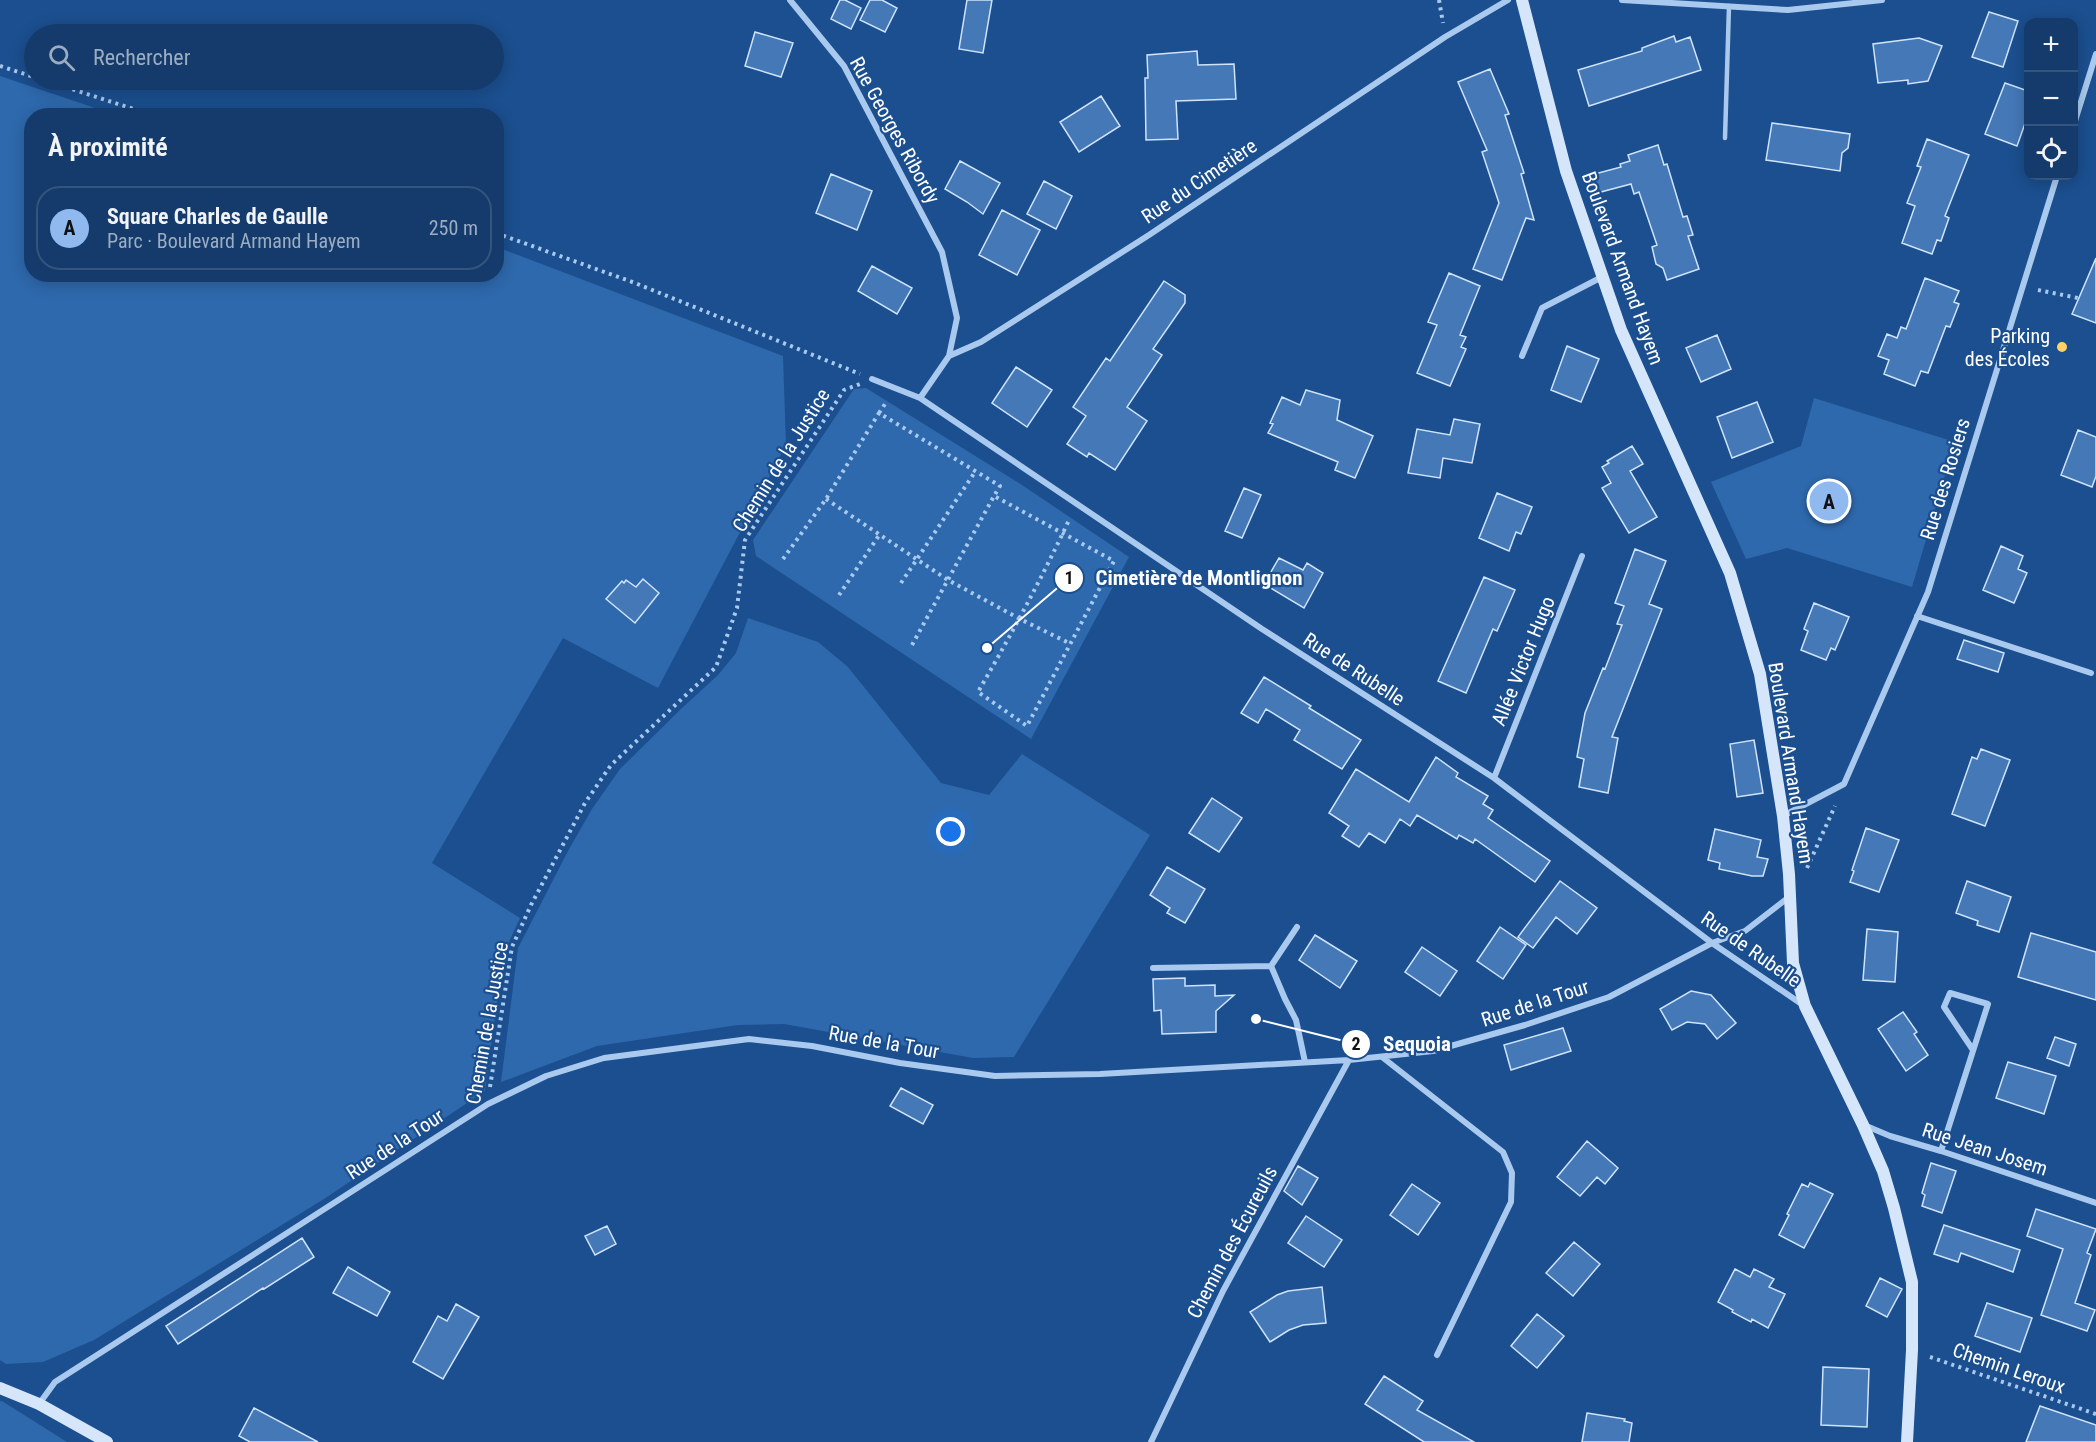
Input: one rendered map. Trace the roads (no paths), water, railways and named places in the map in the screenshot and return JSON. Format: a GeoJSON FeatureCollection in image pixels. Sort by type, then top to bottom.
{"type":"FeatureCollection","features":[{"type":"Feature","properties":{"kind":"main road","name":"Boulevard Armand Hayem"},"geometry":{"type":"LineString","coordinates":[[1522,0],[1566,171],[1621,330],[1730,573],[1760,674],[1783,816],[1793,963],[1805,1006],[1883,1171],[1912,1282],[1912,1350],[1907,1442]]}},
{"type":"Feature","properties":{"kind":"main road"},"geometry":{"type":"LineString","coordinates":[[0,1388],[39,1404],[107,1442]]}},
{"type":"Feature","properties":{"kind":"street","name":"Rue Georges Ribordy"},"geometry":{"type":"LineString","coordinates":[[790,0],[844,66],[942,252],[957,318],[949,356]]}},
{"type":"Feature","properties":{"kind":"street","name":"Rue du Cimetière"},"geometry":{"type":"LineString","coordinates":[[949,356],[981,342],[1149,235],[1444,37],[1508,0]]}},
{"type":"Feature","properties":{"kind":"street"},"geometry":{"type":"LineString","coordinates":[[1622,0],[1788,10],[1882,0]]}},
{"type":"Feature","properties":{"kind":"street"},"geometry":{"type":"LineString","coordinates":[[2078,109],[2096,54]]}},
{"type":"Feature","properties":{"kind":"street","name":"Rue des Rosiers"},"geometry":{"type":"LineString","coordinates":[[1783,816],[1844,784],[1929,592],[2056,180]]}},
{"type":"Feature","properties":{"kind":"street"},"geometry":{"type":"LineString","coordinates":[[1522,356],[1542,308],[1603,276]]}},
{"type":"Feature","properties":{"kind":"street"},"geometry":{"type":"LineString","coordinates":[[920,398],[949,356]]}},
{"type":"Feature","properties":{"kind":"street","name":"Rue de Rubelle"},"geometry":{"type":"LineString","coordinates":[[872,379],[920,398],[1262,629],[1494,778],[1712,943],[1805,1006]]}},
{"type":"Feature","properties":{"kind":"street","name":"Allée Victor Hugo"},"geometry":{"type":"LineString","coordinates":[[1494,778],[1582,556]]}},
{"type":"Feature","properties":{"kind":"street"},"geometry":{"type":"LineString","coordinates":[[1917,616],[2091,673]]}},
{"type":"Feature","properties":{"kind":"street","name":"Rue de la Tour"},"geometry":{"type":"LineString","coordinates":[[39,1404],[55,1382],[488,1104],[546,1076],[603,1058],[749,1040],[812,1046],[900,1064],[995,1076],[1100,1074],[1348,1060],[1433,1051],[1525,1025],[1598,1000],[1712,943],[1745,931],[1790,897]]}},
{"type":"Feature","properties":{"kind":"street"},"geometry":{"type":"LineString","coordinates":[[1270,966],[1297,927]]}},
{"type":"Feature","properties":{"kind":"street"},"geometry":{"type":"LineString","coordinates":[[1153,968],[1270,966]]}},
{"type":"Feature","properties":{"kind":"street"},"geometry":{"type":"LineString","coordinates":[[1270,966],[1296,1020],[1305,1062]]}},
{"type":"Feature","properties":{"kind":"street"},"geometry":{"type":"LineString","coordinates":[[1941,1151],[1974,1050],[1988,1004],[1950,993],[1944,1007],[1974,1050]]}},
{"type":"Feature","properties":{"kind":"street"},"geometry":{"type":"LineString","coordinates":[[1382,1056],[1503,1152],[1512,1173],[1510,1202],[1437,1355]]}},
{"type":"Feature","properties":{"kind":"street","name":"Chemin des Écureuils"},"geometry":{"type":"LineString","coordinates":[[1151,1442],[1223,1291],[1348,1060]]}},
{"type":"Feature","properties":{"kind":"street","name":"Rue Jean Josem"},"geometry":{"type":"LineString","coordinates":[[1863,1125],[1890,1136],[2096,1203]]}},
{"type":"Feature","properties":{"kind":"lane"},"geometry":{"type":"LineString","coordinates":[[1725,138],[1729,6]]}},
{"type":"Feature","properties":{"kind":"place","name":"Parking des Écoles"},"geometry":{"type":"Point","coordinates":[2062,347]}},
{"type":"Feature","properties":{"kind":"place","name":"Square Charles de Gaulle"},"geometry":{"type":"Point","coordinates":[1829,501]}},
{"type":"Feature","properties":{"kind":"place","name":"Cimetière de Montlignon"},"geometry":{"type":"Point","coordinates":[987,648]}},
{"type":"Feature","properties":{"kind":"place","name":"Sequoia"},"geometry":{"type":"Point","coordinates":[1256,1019]}}]}
